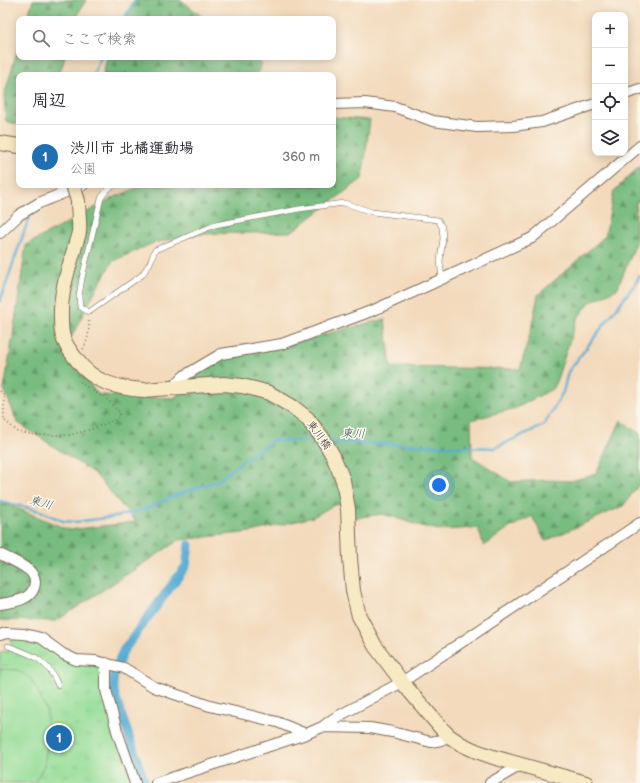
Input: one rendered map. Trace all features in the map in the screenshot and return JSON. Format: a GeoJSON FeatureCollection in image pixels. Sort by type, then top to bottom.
{"type":"FeatureCollection","features":[{"type":"Feature","properties":{"kind":"street"},"geometry":{"type":"LineString","coordinates":[[628,93],[640,89]]}},
{"type":"Feature","properties":{"kind":"street"},"geometry":{"type":"LineString","coordinates":[[336,104],[365,103],[395,107],[433,121],[477,127],[513,126],[542,122],[592,105]]}},
{"type":"Feature","properties":{"kind":"street"},"geometry":{"type":"LineString","coordinates":[[0,143],[16,146]]}},
{"type":"Feature","properties":{"kind":"street"},"geometry":{"type":"LineString","coordinates":[[173,387],[184,376],[221,354],[282,344],[374,310],[532,238],[640,146]]}},
{"type":"Feature","properties":{"kind":"street","name":"東川橋"},"geometry":{"type":"LineString","coordinates":[[74,188],[78,201],[79,231],[63,289],[60,309],[64,339],[81,366],[102,382],[132,389],[144,390],[224,384],[242,386],[269,393],[293,407],[307,418],[324,440],[333,456],[343,480],[348,509],[350,558],[356,606],[363,625],[375,646],[402,682],[449,736],[461,744],[476,751],[586,783]]}},
{"type":"Feature","properties":{"kind":"street"},"geometry":{"type":"LineString","coordinates":[[0,233],[19,215],[39,203],[76,188]]}},
{"type":"Feature","properties":{"kind":"street"},"geometry":{"type":"LineString","coordinates":[[156,783],[306,734],[322,727],[333,718],[402,682],[640,523]]}},
{"type":"Feature","properties":{"kind":"street"},"geometry":{"type":"LineString","coordinates":[[0,554],[28,569],[35,578],[35,586],[29,595],[17,602],[0,604]]}},
{"type":"Feature","properties":{"kind":"street"},"geometry":{"type":"LineString","coordinates":[[0,635],[6,633],[24,634],[41,638],[63,654],[76,660],[96,661],[124,668],[154,687],[210,706],[277,722],[306,734]]}},
{"type":"Feature","properties":{"kind":"street"},"geometry":{"type":"LineString","coordinates":[[108,663],[106,690],[117,731],[135,783]]}},
{"type":"Feature","properties":{"kind":"street"},"geometry":{"type":"LineString","coordinates":[[322,727],[370,728],[431,742],[441,740],[449,736]]}},
{"type":"Feature","properties":{"kind":"street"},"geometry":{"type":"LineString","coordinates":[[490,783],[521,765]]}},
{"type":"Feature","properties":{"kind":"lane"},"geometry":{"type":"LineString","coordinates":[[110,188],[101,198],[82,278],[79,296],[80,307],[89,312],[142,275],[150,263],[155,250],[215,226],[299,208],[344,203],[372,212],[438,220],[442,227],[443,238],[440,261],[442,279]]}},
{"type":"Feature","properties":{"kind":"lane"},"geometry":{"type":"LineString","coordinates":[[8,646],[30,654],[47,665],[58,685]]}},
{"type":"Feature","properties":{"kind":"path"},"geometry":{"type":"LineString","coordinates":[[0,391],[4,395],[4,420],[18,432],[35,435],[69,435],[89,430],[117,419],[120,413],[109,401],[81,383],[77,375],[76,360],[86,344],[89,332],[89,312]]}},
{"type":"Feature","properties":{"kind":"green space"},"geometry":{"type":"Polygon","coordinates":[[[33,0],[86,0],[78,16],[28,16],[33,0]]]}},
{"type":"Feature","properties":{"kind":"green space"},"geometry":{"type":"Polygon","coordinates":[[[135,0],[181,0],[201,16],[126,16],[135,0]]]}},
{"type":"Feature","properties":{"kind":"green space"},"geometry":{"type":"Polygon","coordinates":[[[16,54],[16,60],[64,60],[60,72],[16,72],[16,124],[6,121],[4,96],[16,54]]]}},
{"type":"Feature","properties":{"kind":"green space"},"geometry":{"type":"Polygon","coordinates":[[[106,60],[257,60],[262,64],[258,72],[104,72],[106,60]]]}},
{"type":"Feature","properties":{"kind":"green space"},"geometry":{"type":"Polygon","coordinates":[[[336,117],[370,120],[362,179],[291,232],[202,234],[153,243],[113,261],[94,293],[63,353],[99,395],[175,398],[190,374],[221,356],[282,347],[385,319],[391,367],[520,369],[531,330],[538,295],[605,236],[614,191],[640,166],[640,200],[636,202],[636,243],[617,289],[590,302],[577,319],[554,388],[516,408],[471,420],[472,457],[511,482],[548,480],[571,481],[596,474],[621,420],[640,434],[640,483],[623,506],[545,541],[532,516],[507,529],[484,546],[478,528],[440,530],[421,526],[383,514],[353,518],[343,503],[332,506],[313,517],[251,532],[179,540],[56,621],[0,620],[0,501],[69,530],[136,522],[95,474],[17,422],[4,389],[26,245],[115,197],[137,188],[336,188],[336,117]]]}},
{"type":"Feature","properties":{"kind":"green space"},"geometry":{"type":"Polygon","coordinates":[[[13,637],[31,638],[99,664],[103,667],[132,783],[0,783],[0,652],[9,651],[13,637]]]}},
{"type":"Feature","properties":{"kind":"green space"},"geometry":{"type":"Polygon","coordinates":[[[0,669],[17,670],[30,678],[47,712],[48,742],[44,766],[34,783],[0,783],[0,669]]]}},
{"type":"Feature","properties":{"kind":"waterway"},"geometry":{"type":"LineString","coordinates":[[126,16],[135,0]]}},
{"type":"Feature","properties":{"kind":"waterway"},"geometry":{"type":"LineString","coordinates":[[94,72],[100,60]]}},
{"type":"Feature","properties":{"kind":"waterway"},"geometry":{"type":"LineString","coordinates":[[0,301],[31,212]]}},
{"type":"Feature","properties":{"kind":"waterway","name":"東川"},"geometry":{"type":"LineString","coordinates":[[331,442],[495,448],[544,425],[563,392],[568,372],[640,276]]}},
{"type":"Feature","properties":{"kind":"waterway","name":"東川"},"geometry":{"type":"LineString","coordinates":[[0,501],[40,511],[63,521],[75,522],[114,517],[143,510],[174,496],[217,481],[274,440],[318,441]]}},
{"type":"Feature","properties":{"kind":"waterway"},"geometry":{"type":"LineString","coordinates":[[145,783],[115,696],[113,686],[114,674],[123,651],[186,566],[189,545]]}},
{"type":"Feature","properties":{"kind":"place","name":"渋川市 北橘運動場"},"geometry":{"type":"Point","coordinates":[59,738]}}]}
